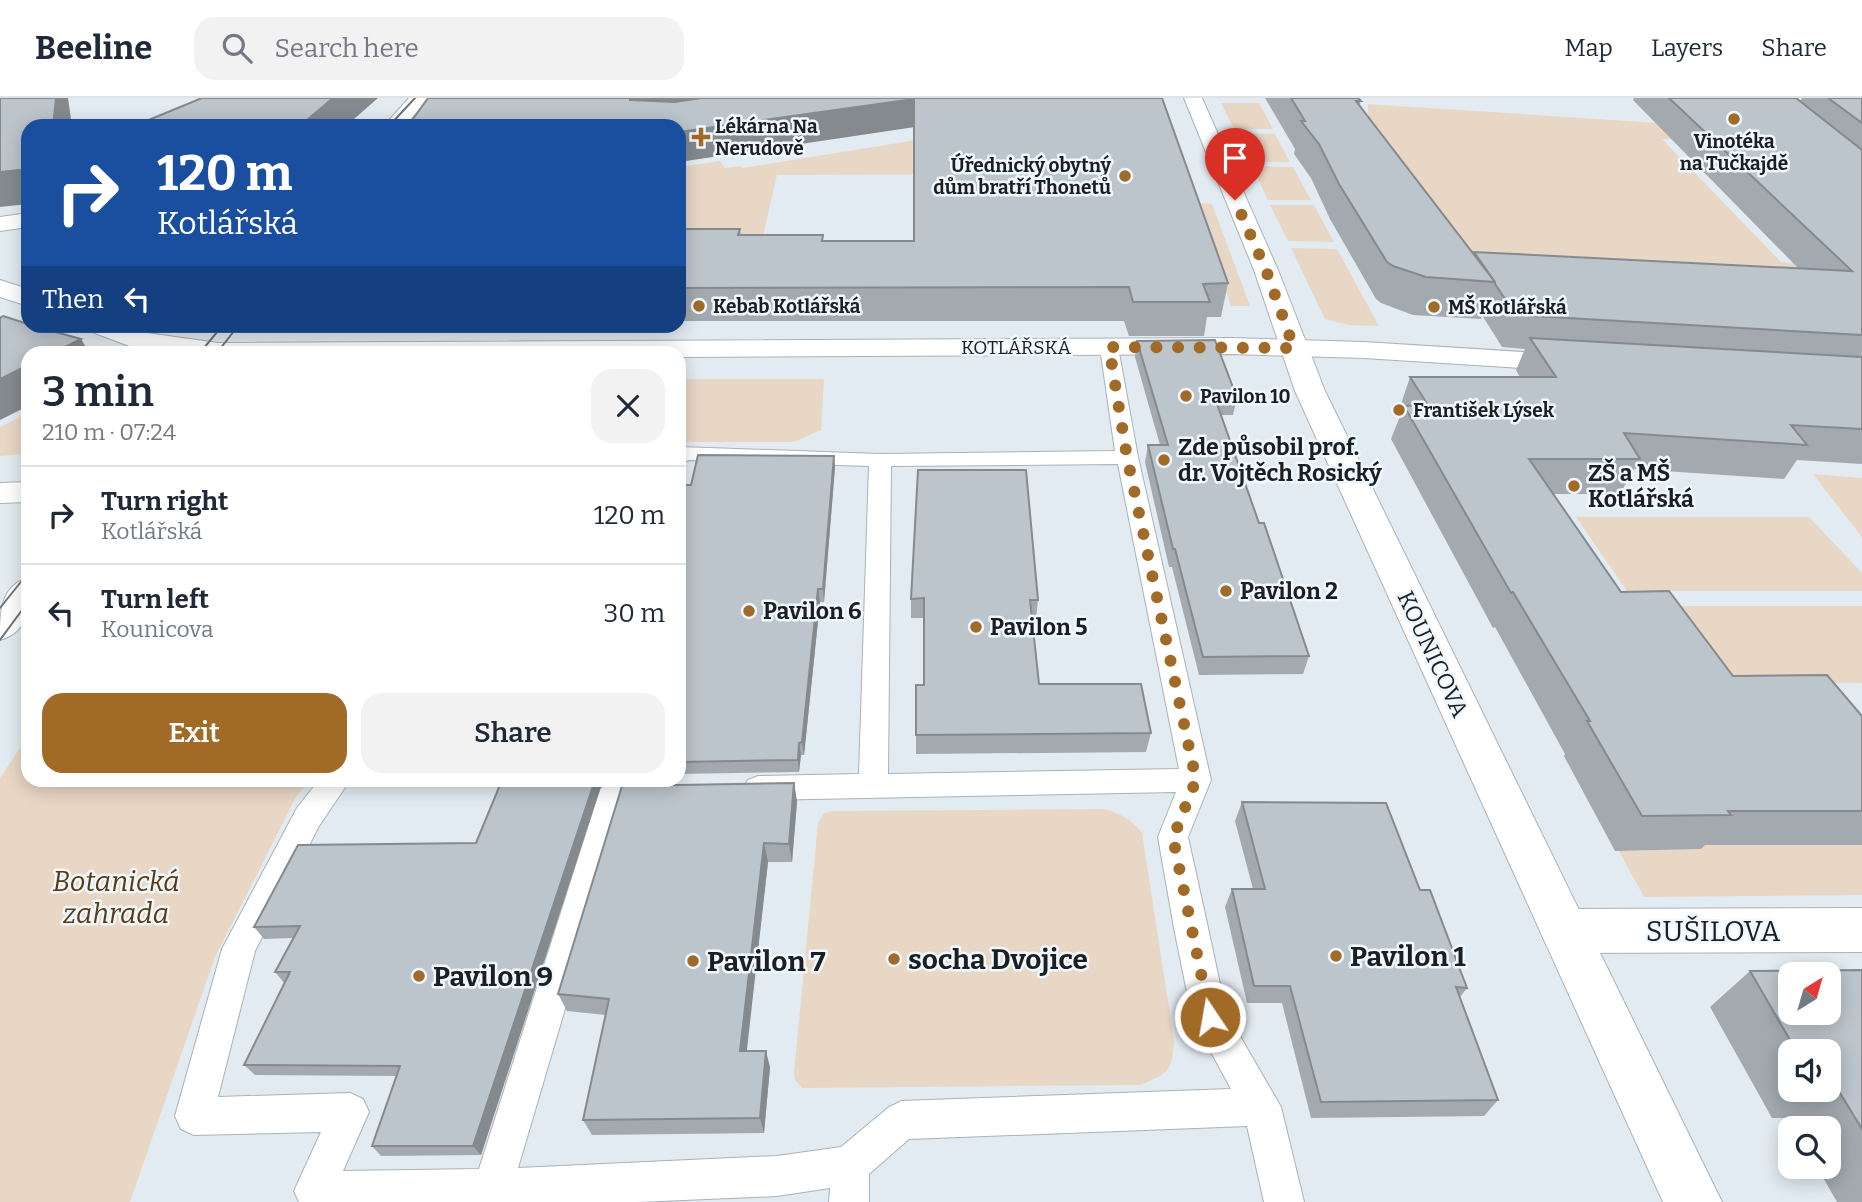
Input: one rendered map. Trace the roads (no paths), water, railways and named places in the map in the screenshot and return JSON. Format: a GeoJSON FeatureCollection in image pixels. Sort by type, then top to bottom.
{"type":"FeatureCollection","features":[{"type":"Feature","properties":{"kind":"main road"},"geometry":{"type":"LineString","coordinates":[[400,119],[419,98]]}},
{"type":"Feature","properties":{"kind":"main road","name":"KOUNICOVA"},"geometry":{"type":"LineString","coordinates":[[1193,98],[1266,270],[1310,391],[1693,1202]]}},
{"type":"Feature","properties":{"kind":"main road"},"geometry":{"type":"LineString","coordinates":[[0,225],[21,221]]}},
{"type":"Feature","properties":{"kind":"main road"},"geometry":{"type":"LineString","coordinates":[[0,288],[21,296]]}},
{"type":"Feature","properties":{"kind":"main road","name":"KOTLÁŘSKÁ"},"geometry":{"type":"LineString","coordinates":[[120,333],[142,341],[172,346]]}},
{"type":"Feature","properties":{"kind":"main road","name":"KOTLÁŘSKÁ"},"geometry":{"type":"LineString","coordinates":[[686,349],[1294,348],[1592,364]]}},
{"type":"Feature","properties":{"kind":"main road"},"geometry":{"type":"LineString","coordinates":[[0,493],[21,492]]}},
{"type":"Feature","properties":{"kind":"main road"},"geometry":{"type":"LineString","coordinates":[[0,627],[21,599]]}},
{"type":"Feature","properties":{"kind":"main road","name":"SUŠILOVA"},"geometry":{"type":"LineString","coordinates":[[1564,931],[1862,930]]}},
{"type":"Feature","properties":{"kind":"lane"},"geometry":{"type":"LineString","coordinates":[[1109,347],[1127,457],[1196,780],[1173,838],[1175,850],[1210,1017],[1262,1107],[1284,1202]]}},
{"type":"Feature","properties":{"kind":"lane"},"geometry":{"type":"LineString","coordinates":[[686,453],[880,460],[1127,457]]}},
{"type":"Feature","properties":{"kind":"lane"},"geometry":{"type":"LineString","coordinates":[[873,786],[880,460]]}},
{"type":"Feature","properties":{"kind":"lane"},"geometry":{"type":"LineString","coordinates":[[683,787],[1196,780]]}},
{"type":"Feature","properties":{"kind":"lane"},"geometry":{"type":"LineString","coordinates":[[331,787],[308,817],[239,949],[194,1116],[350,1112],[314,1191],[491,1196],[777,1176],[849,1184],[902,1120],[1262,1107]]}},
{"type":"Feature","properties":{"kind":"lane"},"geometry":{"type":"LineString","coordinates":[[491,1196],[606,787]]}},
{"type":"Feature","properties":{"kind":"tram line"},"geometry":{"type":"LineString","coordinates":[[396,119],[415,98]]}},
{"type":"Feature","properties":{"kind":"tram line"},"geometry":{"type":"LineString","coordinates":[[206,346],[216,333]]}},
{"type":"Feature","properties":{"kind":"tram line"},"geometry":{"type":"LineString","coordinates":[[222,346],[232,333]]}},
{"type":"Feature","properties":{"kind":"tram line"},"geometry":{"type":"LineString","coordinates":[[0,608],[21,582]]}},
{"type":"Feature","properties":{"kind":"tram line"},"geometry":{"type":"LineString","coordinates":[[0,640],[21,612]]}},
{"type":"Feature","properties":{"kind":"place","name":"Vinotéka na Tučkajdě"},"geometry":{"type":"Point","coordinates":[1734,119]}},
{"type":"Feature","properties":{"kind":"place","name":"Lékárna Na Nerudově"},"geometry":{"type":"Point","coordinates":[701,137]}},
{"type":"Feature","properties":{"kind":"place","name":"Úřednický obytný dům bratří Thonetů"},"geometry":{"type":"Point","coordinates":[1125,176]}},
{"type":"Feature","properties":{"kind":"place","name":"Kebab Kotlářská"},"geometry":{"type":"Point","coordinates":[699,306]}},
{"type":"Feature","properties":{"kind":"place","name":"MŠ Kotlářská"},"geometry":{"type":"Point","coordinates":[1434,307]}},
{"type":"Feature","properties":{"kind":"place","name":"Pavilon 10"},"geometry":{"type":"Point","coordinates":[1186,396]}},
{"type":"Feature","properties":{"kind":"place","name":"František Lýsek"},"geometry":{"type":"Point","coordinates":[1399,410]}},
{"type":"Feature","properties":{"kind":"place","name":"Zde působil prof. dr. Vojtěch Rosický"},"geometry":{"type":"Point","coordinates":[1164,460]}},
{"type":"Feature","properties":{"kind":"place","name":"ZŠ a MŠ Kotlářská"},"geometry":{"type":"Point","coordinates":[1574,486]}},
{"type":"Feature","properties":{"kind":"place","name":"Pavilon 2"},"geometry":{"type":"Point","coordinates":[1226,591]}},
{"type":"Feature","properties":{"kind":"place","name":"Pavilon 6"},"geometry":{"type":"Point","coordinates":[749,611]}},
{"type":"Feature","properties":{"kind":"place","name":"Pavilon 5"},"geometry":{"type":"Point","coordinates":[976,627]}},
{"type":"Feature","properties":{"kind":"place","name":"Pavilon 1"},"geometry":{"type":"Point","coordinates":[1336,956]}},
{"type":"Feature","properties":{"kind":"place","name":"socha Dvojice"},"geometry":{"type":"Point","coordinates":[894,959]}},
{"type":"Feature","properties":{"kind":"place","name":"Pavilon 7"},"geometry":{"type":"Point","coordinates":[693,961]}},
{"type":"Feature","properties":{"kind":"place","name":"Pavilon 9"},"geometry":{"type":"Point","coordinates":[419,976]}},
{"type":"Feature","properties":{"kind":"park label","name":"Botanická zahrada"},"geometry":{"type":"Point","coordinates":[116,897]}}]}
